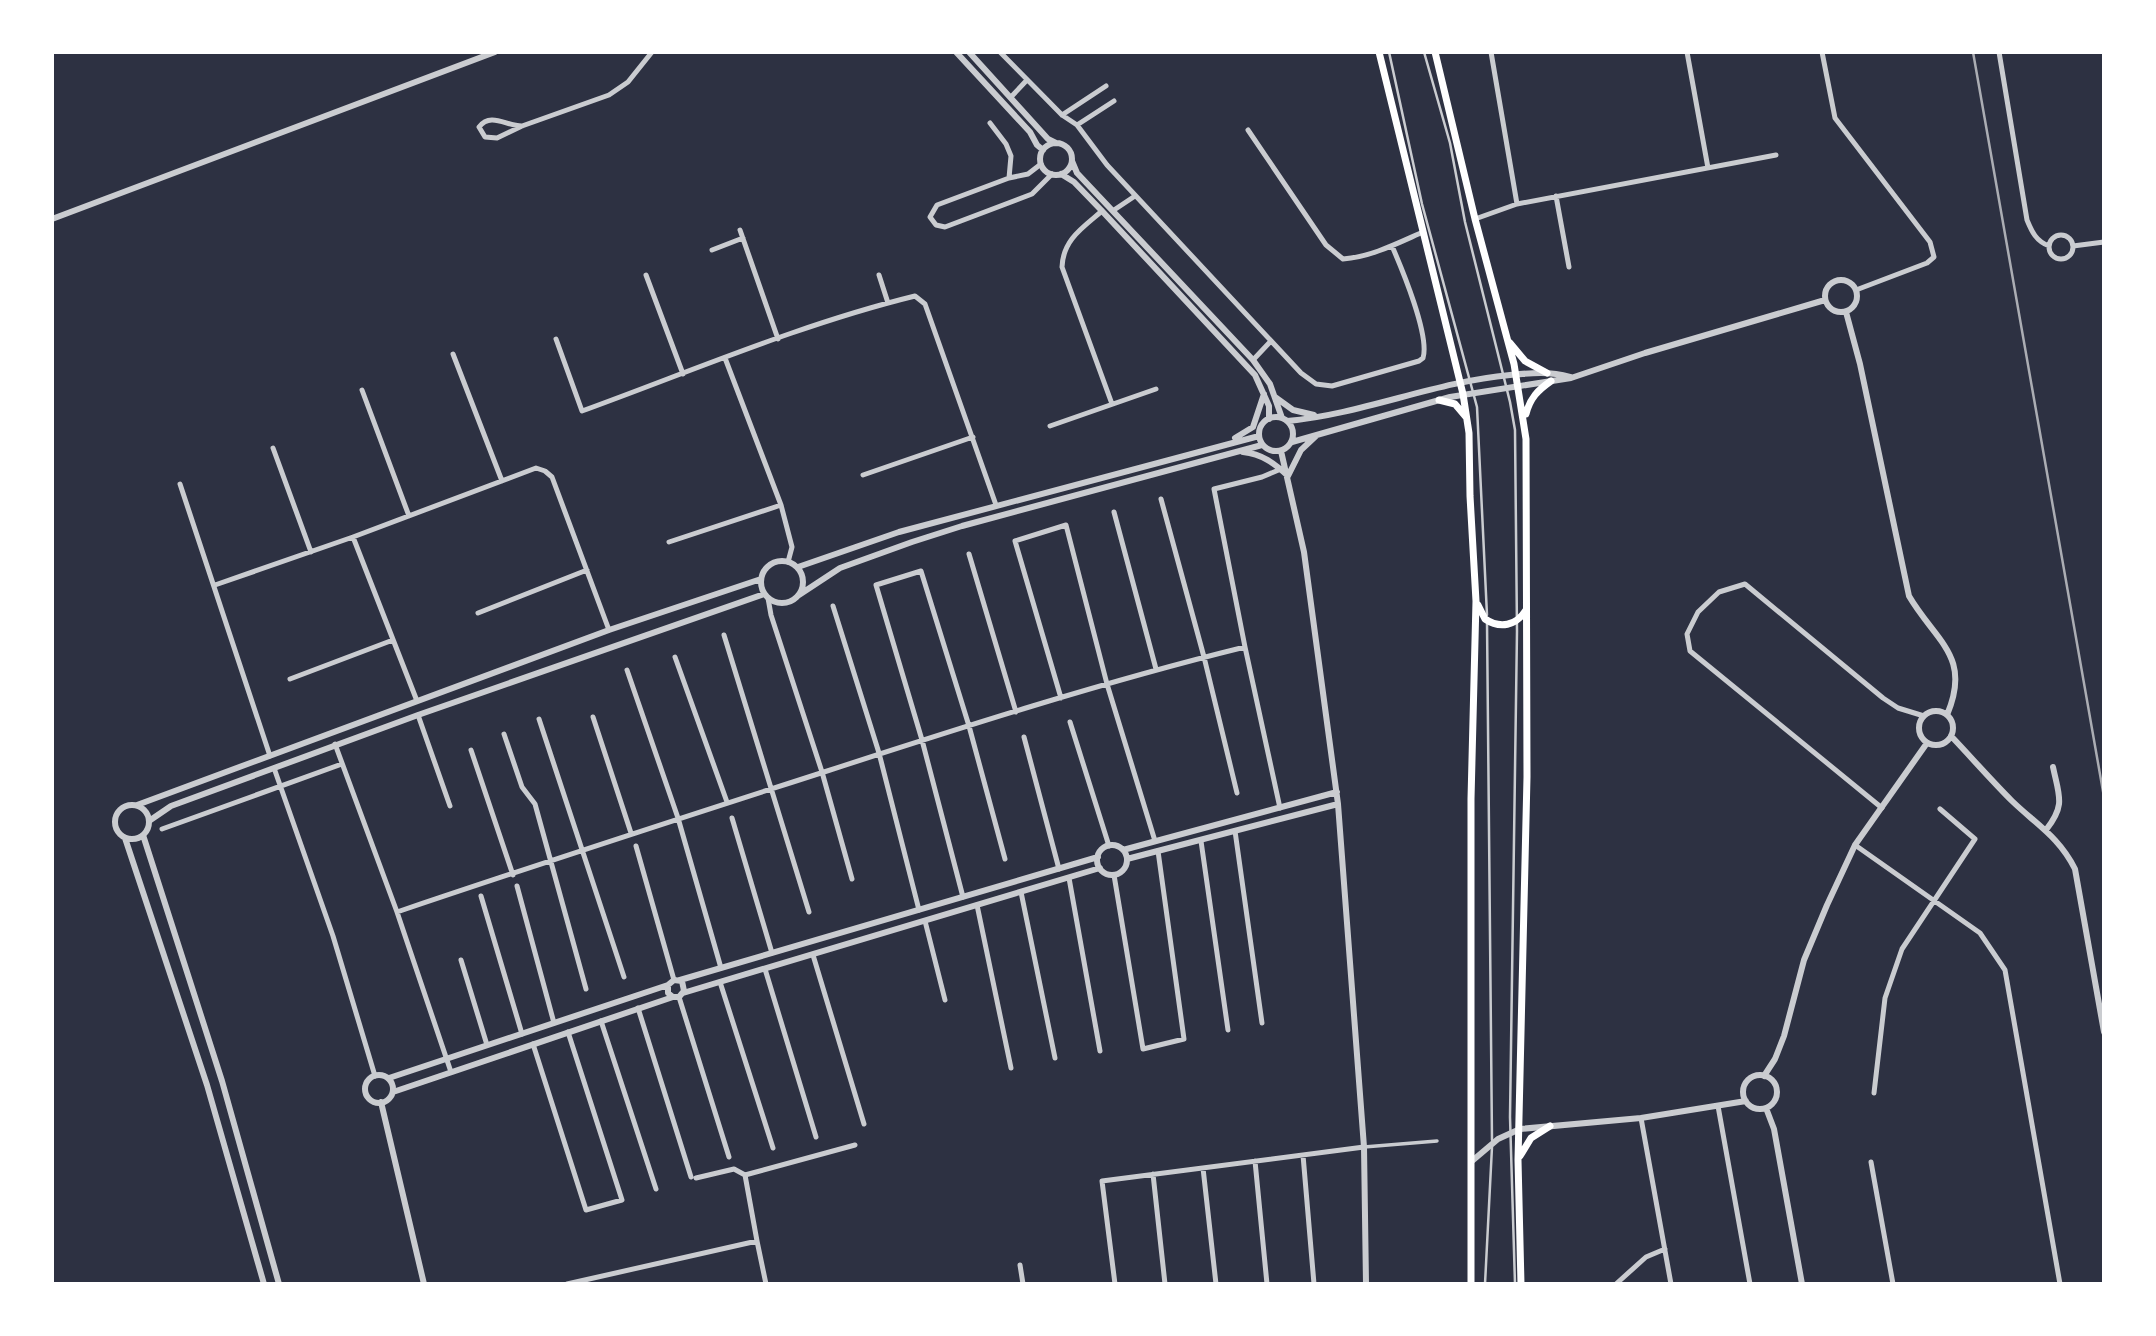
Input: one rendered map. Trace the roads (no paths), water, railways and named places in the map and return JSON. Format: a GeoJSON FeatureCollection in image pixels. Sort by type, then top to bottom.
{"type":"FeatureCollection","features":[{"type":"Feature","properties":{"kind":"main road"},"geometry":{"type":"LineString","coordinates":[[1378,52],[1468,421],[1476,601],[1471,799],[1471,1283]]}},
{"type":"Feature","properties":{"kind":"main road"},"geometry":{"type":"LineString","coordinates":[[1435,52],[1516,374],[1524,421],[1528,607],[1518,1160],[1521,1283]]}},
{"type":"Feature","properties":{"kind":"main road"},"geometry":{"type":"LineString","coordinates":[[1508,341],[1525,361],[1547,373]]}},
{"type":"Feature","properties":{"kind":"main road"},"geometry":{"type":"LineString","coordinates":[[1524,421],[1531,399],[1551,382]]}},
{"type":"Feature","properties":{"kind":"main road"},"geometry":{"type":"LineString","coordinates":[[1439,400],[1455,404],[1468,421]]}},
{"type":"Feature","properties":{"kind":"main road"},"geometry":{"type":"LineString","coordinates":[[1476,601],[1487,621],[1500,625],[1516,621],[1528,607]]}},
{"type":"Feature","properties":{"kind":"main road"},"geometry":{"type":"LineString","coordinates":[[1518,1160],[1531,1138],[1550,1126]]}},
{"type":"Feature","properties":{"kind":"street"},"geometry":{"type":"LineString","coordinates":[[52,219],[495,52]]}},
{"type":"Feature","properties":{"kind":"street"},"geometry":{"type":"LineString","coordinates":[[522,126],[490,119],[479,127],[485,137],[497,138],[622,88],[652,52]]}},
{"type":"Feature","properties":{"kind":"street"},"geometry":{"type":"LineString","coordinates":[[956,52],[1030,132],[1043,150]]}},
{"type":"Feature","properties":{"kind":"street"},"geometry":{"type":"LineString","coordinates":[[969,52],[1048,139],[1068,148],[1077,173],[1253,360],[1270,384],[1284,419],[1293,433],[1292,442]]}},
{"type":"Feature","properties":{"kind":"street"},"geometry":{"type":"LineString","coordinates":[[1000,52],[1062,115],[1077,125],[1135,196],[1270,342],[1316,384],[1332,386],[1423,358],[1424,349],[1416,309],[1392,246]]}},
{"type":"Feature","properties":{"kind":"street"},"geometry":{"type":"LineString","coordinates":[[1491,52],[1517,204]]}},
{"type":"Feature","properties":{"kind":"street"},"geometry":{"type":"LineString","coordinates":[[1687,52],[1708,167]]}},
{"type":"Feature","properties":{"kind":"street"},"geometry":{"type":"LineString","coordinates":[[1822,52],[1835,118],[1930,242],[1934,251],[1934,257],[1927,263],[1856,290]]}},
{"type":"Feature","properties":{"kind":"street"},"geometry":{"type":"LineString","coordinates":[[1999,52],[2028,220],[2035,236],[2049,246]]}},
{"type":"Feature","properties":{"kind":"street"},"geometry":{"type":"LineString","coordinates":[[1011,97],[1027,81]]}},
{"type":"Feature","properties":{"kind":"street"},"geometry":{"type":"LineString","coordinates":[[1062,115],[1106,86]]}},
{"type":"Feature","properties":{"kind":"street"},"geometry":{"type":"LineString","coordinates":[[1077,125],[1114,101]]}},
{"type":"Feature","properties":{"kind":"street"},"geometry":{"type":"LineString","coordinates":[[990,123],[1006,144],[1010,156],[1009,178]]}},
{"type":"Feature","properties":{"kind":"street"},"geometry":{"type":"LineString","coordinates":[[1248,130],[1326,246],[1343,259],[1392,246],[1423,232]]}},
{"type":"Feature","properties":{"kind":"street"},"geometry":{"type":"LineString","coordinates":[[1043,150],[1056,143]]}},
{"type":"Feature","properties":{"kind":"street"},"geometry":{"type":"LineString","coordinates":[[1043,150],[1041,164],[1045,170],[1074,182],[1255,375],[1265,392],[1269,419]]}},
{"type":"Feature","properties":{"kind":"street"},"geometry":{"type":"LineString","coordinates":[[1475,219],[1517,204],[1776,155]]}},
{"type":"Feature","properties":{"kind":"street"},"geometry":{"type":"LineString","coordinates":[[1041,164],[1028,174],[1009,178],[937,205],[930,217],[936,225],[945,227],[1032,194],[1056,174],[1068,169],[1072,161]]}},
{"type":"Feature","properties":{"kind":"street"},"geometry":{"type":"LineString","coordinates":[[1114,211],[1135,196]]}},
{"type":"Feature","properties":{"kind":"street"},"geometry":{"type":"LineString","coordinates":[[1556,196],[1569,267]]}},
{"type":"Feature","properties":{"kind":"street"},"geometry":{"type":"LineString","coordinates":[[1102,211],[1071,237],[1062,253],[1062,267],[1112,404]]}},
{"type":"Feature","properties":{"kind":"street"},"geometry":{"type":"LineString","coordinates":[[740,230],[778,339]]}},
{"type":"Feature","properties":{"kind":"street"},"geometry":{"type":"LineString","coordinates":[[2063,234],[2070,239],[2073,246],[2068,256],[2060,259],[2053,256],[2049,246],[2052,238],[2063,234]]}},
{"type":"Feature","properties":{"kind":"street"},"geometry":{"type":"LineString","coordinates":[[712,250],[743,238]]}},
{"type":"Feature","properties":{"kind":"street"},"geometry":{"type":"LineString","coordinates":[[2073,246],[2104,242]]}},
{"type":"Feature","properties":{"kind":"street"},"geometry":{"type":"LineString","coordinates":[[646,275],[682,374]]}},
{"type":"Feature","properties":{"kind":"street"},"geometry":{"type":"LineString","coordinates":[[879,275],[888,303]]}},
{"type":"Feature","properties":{"kind":"street"},"geometry":{"type":"LineString","coordinates":[[1844,280],[1856,290],[1857,301],[1846,312],[1831,309],[1825,300],[1826,290],[1833,282],[1844,280]]}},
{"type":"Feature","properties":{"kind":"street"},"geometry":{"type":"LineString","coordinates":[[556,339],[582,411],[778,339],[915,296],[925,304],[996,505]]}},
{"type":"Feature","properties":{"kind":"street"},"geometry":{"type":"LineString","coordinates":[[1571,378],[1547,373],[1516,374],[1460,382],[1326,416],[1269,419],[1262,424],[1259,436],[1262,445],[1271,451],[1281,451],[1292,442],[1439,400],[1571,378],[1825,300]]}},
{"type":"Feature","properties":{"kind":"street"},"geometry":{"type":"LineString","coordinates":[[1846,312],[1860,363],[1909,596],[1954,661],[1957,675],[1954,699],[1947,715]]}},
{"type":"Feature","properties":{"kind":"street"},"geometry":{"type":"LineString","coordinates":[[1253,360],[1270,342]]}},
{"type":"Feature","properties":{"kind":"street"},"geometry":{"type":"LineString","coordinates":[[453,354],[502,481]]}},
{"type":"Feature","properties":{"kind":"street"},"geometry":{"type":"LineString","coordinates":[[725,358],[781,505],[792,547],[788,562]]}},
{"type":"Feature","properties":{"kind":"street"},"geometry":{"type":"LineString","coordinates":[[1050,426],[1156,389]]}},
{"type":"Feature","properties":{"kind":"street"},"geometry":{"type":"LineString","coordinates":[[362,390],[409,516]]}},
{"type":"Feature","properties":{"kind":"street"},"geometry":{"type":"LineString","coordinates":[[1210,447],[1237,438],[1253,427],[1265,392]]}},
{"type":"Feature","properties":{"kind":"street"},"geometry":{"type":"LineString","coordinates":[[1275,397],[1300,412],[1326,416]]}},
{"type":"Feature","properties":{"kind":"street"},"geometry":{"type":"LineString","coordinates":[[1288,476],[1301,450],[1321,433]]}},
{"type":"Feature","properties":{"kind":"street"},"geometry":{"type":"LineString","coordinates":[[798,567],[899,531],[1259,436]]}},
{"type":"Feature","properties":{"kind":"street"},"geometry":{"type":"LineString","coordinates":[[863,475],[973,437]]}},
{"type":"Feature","properties":{"kind":"street"},"geometry":{"type":"LineString","coordinates":[[125,838],[135,839],[143,835],[149,821],[171,806],[335,744],[766,596],[781,604],[794,600],[839,568],[912,542],[1262,445]]}},
{"type":"Feature","properties":{"kind":"street"},"geometry":{"type":"LineString","coordinates":[[273,448],[311,552]]}},
{"type":"Feature","properties":{"kind":"street"},"geometry":{"type":"LineString","coordinates":[[1281,451],[1304,552],[1337,792],[1364,1147],[1366,1283]]}},
{"type":"Feature","properties":{"kind":"street"},"geometry":{"type":"LineString","coordinates":[[1234,452],[1258,454],[1288,476]]}},
{"type":"Feature","properties":{"kind":"street"},"geometry":{"type":"LineString","coordinates":[[215,585],[353,537],[536,468],[552,477],[609,630]]}},
{"type":"Feature","properties":{"kind":"street"},"geometry":{"type":"LineString","coordinates":[[1280,808],[1214,489],[1262,477],[1281,469]]}},
{"type":"Feature","properties":{"kind":"street"},"geometry":{"type":"LineString","coordinates":[[180,484],[270,756]]}},
{"type":"Feature","properties":{"kind":"street"},"geometry":{"type":"LineString","coordinates":[[1161,499],[1237,793]]}},
{"type":"Feature","properties":{"kind":"street"},"geometry":{"type":"LineString","coordinates":[[669,542],[781,505]]}},
{"type":"Feature","properties":{"kind":"street"},"geometry":{"type":"LineString","coordinates":[[1114,512],[1156,669]]}},
{"type":"Feature","properties":{"kind":"street"},"geometry":{"type":"LineString","coordinates":[[1061,698],[1015,541],[1066,525],[1107,684],[1155,841]]}},
{"type":"Feature","properties":{"kind":"street"},"geometry":{"type":"LineString","coordinates":[[353,537],[416,701]]}},
{"type":"Feature","properties":{"kind":"street"},"geometry":{"type":"LineString","coordinates":[[969,554],[1016,712]]}},
{"type":"Feature","properties":{"kind":"street"},"geometry":{"type":"LineString","coordinates":[[799,595],[804,582],[798,567],[788,562],[774,563],[763,572],[761,579],[774,626],[822,772],[852,879]]}},
{"type":"Feature","properties":{"kind":"street"},"geometry":{"type":"LineString","coordinates":[[478,613],[586,570]]}},
{"type":"Feature","properties":{"kind":"street"},"geometry":{"type":"LineString","coordinates":[[963,897],[922,740],[876,584],[921,571],[969,726],[1005,859]]}},
{"type":"Feature","properties":{"kind":"street"},"geometry":{"type":"LineString","coordinates":[[264,1283],[208,1085],[125,838],[116,828],[117,812],[126,805],[137,805],[609,630],[761,579]]}},
{"type":"Feature","properties":{"kind":"street"},"geometry":{"type":"LineString","coordinates":[[1882,808],[1690,651],[1687,634],[1698,612],[1719,592],[1745,584],[1898,708],[1924,716],[1937,711],[1947,715],[1953,725],[1951,736],[1943,744],[1932,745],[1923,739],[1919,729],[1924,716]]}},
{"type":"Feature","properties":{"kind":"street"},"geometry":{"type":"LineString","coordinates":[[833,606],[879,754],[919,910]]}},
{"type":"Feature","properties":{"kind":"street"},"geometry":{"type":"LineString","coordinates":[[724,635],[809,912]]}},
{"type":"Feature","properties":{"kind":"street"},"geometry":{"type":"LineString","coordinates":[[290,679],[393,640]]}},
{"type":"Feature","properties":{"kind":"street"},"geometry":{"type":"LineString","coordinates":[[397,912],[631,833],[922,740],[1156,669],[1245,646]]}},
{"type":"Feature","properties":{"kind":"street"},"geometry":{"type":"LineString","coordinates":[[675,657],[727,802]]}},
{"type":"Feature","properties":{"kind":"street"},"geometry":{"type":"LineString","coordinates":[[627,670],[678,818],[721,968]]}},
{"type":"Feature","properties":{"kind":"street"},"geometry":{"type":"LineString","coordinates":[[418,715],[450,806]]}},
{"type":"Feature","properties":{"kind":"street"},"geometry":{"type":"LineString","coordinates":[[593,717],[631,833]]}},
{"type":"Feature","properties":{"kind":"street"},"geometry":{"type":"LineString","coordinates":[[540,719],[624,977]]}},
{"type":"Feature","properties":{"kind":"street"},"geometry":{"type":"LineString","coordinates":[[1070,722],[1109,846]]}},
{"type":"Feature","properties":{"kind":"street"},"geometry":{"type":"LineString","coordinates":[[504,734],[522,787],[535,804],[586,989]]}},
{"type":"Feature","properties":{"kind":"street"},"geometry":{"type":"LineString","coordinates":[[1951,736],[2012,801],[2067,852],[2075,869],[2104,1032]]}},
{"type":"Feature","properties":{"kind":"street"},"geometry":{"type":"LineString","coordinates":[[1024,737],[1059,869]]}},
{"type":"Feature","properties":{"kind":"street"},"geometry":{"type":"LineString","coordinates":[[1764,1076],[1775,1059],[1784,1036],[1804,960],[1855,845],[1927,743]]}},
{"type":"Feature","properties":{"kind":"street"},"geometry":{"type":"LineString","coordinates":[[335,744],[397,912],[451,1072]]}},
{"type":"Feature","properties":{"kind":"street"},"geometry":{"type":"LineString","coordinates":[[471,750],[513,875]]}},
{"type":"Feature","properties":{"kind":"street"},"geometry":{"type":"LineString","coordinates":[[162,829],[342,764]]}},
{"type":"Feature","properties":{"kind":"street"},"geometry":{"type":"LineString","coordinates":[[2046,830],[2058,816],[2060,803],[2053,767]]}},
{"type":"Feature","properties":{"kind":"street"},"geometry":{"type":"LineString","coordinates":[[274,768],[333,936],[375,1076]]}},
{"type":"Feature","properties":{"kind":"street"},"geometry":{"type":"LineString","coordinates":[[1123,850],[1127,859],[1125,868],[1114,875],[1106,874],[1100,868],[1098,857],[1102,850],[1109,846],[1123,850],[1337,792]]}},
{"type":"Feature","properties":{"kind":"street"},"geometry":{"type":"LineString","coordinates":[[1127,859],[1338,804]]}},
{"type":"Feature","properties":{"kind":"street"},"geometry":{"type":"LineString","coordinates":[[137,805],[146,811],[149,821]]}},
{"type":"Feature","properties":{"kind":"street"},"geometry":{"type":"LineString","coordinates":[[1874,1093],[1885,998],[1902,949],[1975,839],[1940,809]]}},
{"type":"Feature","properties":{"kind":"street"},"geometry":{"type":"LineString","coordinates":[[732,818],[772,953]]}},
{"type":"Feature","properties":{"kind":"street"},"geometry":{"type":"LineString","coordinates":[[1236,831],[1262,1023]]}},
{"type":"Feature","properties":{"kind":"street"},"geometry":{"type":"LineString","coordinates":[[143,835],[222,1081],[279,1283]]}},
{"type":"Feature","properties":{"kind":"street"},"geometry":{"type":"LineString","coordinates":[[1201,841],[1228,1030]]}},
{"type":"Feature","properties":{"kind":"street"},"geometry":{"type":"LineString","coordinates":[[1855,845],[1980,933],[2005,970],[2060,1283]]}},
{"type":"Feature","properties":{"kind":"street"},"geometry":{"type":"LineString","coordinates":[[636,846],[674,981],[685,986],[678,996]]}},
{"type":"Feature","properties":{"kind":"street"},"geometry":{"type":"LineString","coordinates":[[1114,875],[1143,1049],[1184,1039],[1158,851]]}},
{"type":"Feature","properties":{"kind":"street"},"geometry":{"type":"LineString","coordinates":[[389,1078],[674,981],[1098,857]]}},
{"type":"Feature","properties":{"kind":"street"},"geometry":{"type":"LineString","coordinates":[[393,1092],[720,982],[1100,868]]}},
{"type":"Feature","properties":{"kind":"street"},"geometry":{"type":"LineString","coordinates":[[1069,878],[1100,1051]]}},
{"type":"Feature","properties":{"kind":"street"},"geometry":{"type":"LineString","coordinates":[[517,886],[554,1023]]}},
{"type":"Feature","properties":{"kind":"street"},"geometry":{"type":"LineString","coordinates":[[1021,892],[1055,1058]]}},
{"type":"Feature","properties":{"kind":"street"},"geometry":{"type":"LineString","coordinates":[[481,896],[522,1034]]}},
{"type":"Feature","properties":{"kind":"street"},"geometry":{"type":"LineString","coordinates":[[976,905],[1011,1068]]}},
{"type":"Feature","properties":{"kind":"street"},"geometry":{"type":"LineString","coordinates":[[925,921],[945,1000]]}},
{"type":"Feature","properties":{"kind":"street"},"geometry":{"type":"LineString","coordinates":[[813,954],[864,1124]]}},
{"type":"Feature","properties":{"kind":"street"},"geometry":{"type":"LineString","coordinates":[[461,960],[487,1045]]}},
{"type":"Feature","properties":{"kind":"street"},"geometry":{"type":"LineString","coordinates":[[765,969],[816,1137]]}},
{"type":"Feature","properties":{"kind":"street"},"geometry":{"type":"LineString","coordinates":[[674,981],[667,990],[678,996],[729,1157]]}},
{"type":"Feature","properties":{"kind":"street"},"geometry":{"type":"LineString","coordinates":[[720,982],[774,1148]]}},
{"type":"Feature","properties":{"kind":"street"},"geometry":{"type":"LineString","coordinates":[[638,1009],[693,1178],[734,1169],[745,1175],[855,1145]]}},
{"type":"Feature","properties":{"kind":"street"},"geometry":{"type":"LineString","coordinates":[[601,1021],[656,1189]]}},
{"type":"Feature","properties":{"kind":"street"},"geometry":{"type":"LineString","coordinates":[[533,1044],[586,1210],[622,1200],[568,1032]]}},
{"type":"Feature","properties":{"kind":"street"},"geometry":{"type":"LineString","coordinates":[[382,1075],[389,1078],[393,1084],[393,1092],[389,1099],[382,1102],[373,1101],[367,1094],[368,1081],[382,1075]]}},
{"type":"Feature","properties":{"kind":"street"},"geometry":{"type":"LineString","coordinates":[[1759,1075],[1764,1076],[1773,1082],[1777,1091],[1774,1102],[1766,1108],[1755,1108],[1746,1101],[1743,1090],[1748,1080],[1759,1075]]}},
{"type":"Feature","properties":{"kind":"street"},"geometry":{"type":"LineString","coordinates":[[1472,1161],[1492,1143],[1520,1129],[1641,1118],[1746,1101]]}},
{"type":"Feature","properties":{"kind":"street"},"geometry":{"type":"LineString","coordinates":[[382,1102],[424,1283]]}},
{"type":"Feature","properties":{"kind":"street"},"geometry":{"type":"LineString","coordinates":[[1718,1106],[1750,1283]]}},
{"type":"Feature","properties":{"kind":"street"},"geometry":{"type":"LineString","coordinates":[[1766,1108],[1774,1129],[1802,1283]]}},
{"type":"Feature","properties":{"kind":"street"},"geometry":{"type":"LineString","coordinates":[[1641,1118],[1671,1283]]}},
{"type":"Feature","properties":{"kind":"street"},"geometry":{"type":"LineString","coordinates":[[1115,1283],[1102,1181],[1364,1147],[1437,1142]]}},
{"type":"Feature","properties":{"kind":"street"},"geometry":{"type":"LineString","coordinates":[[1303,1155],[1314,1283]]}},
{"type":"Feature","properties":{"kind":"street"},"geometry":{"type":"LineString","coordinates":[[1255,1161],[1267,1283]]}},
{"type":"Feature","properties":{"kind":"street"},"geometry":{"type":"LineString","coordinates":[[1871,1161],[1893,1283]]}},
{"type":"Feature","properties":{"kind":"street"},"geometry":{"type":"LineString","coordinates":[[1203,1168],[1216,1283]]}},
{"type":"Feature","properties":{"kind":"street"},"geometry":{"type":"LineString","coordinates":[[1153,1174],[1165,1283]]}},
{"type":"Feature","properties":{"kind":"street"},"geometry":{"type":"LineString","coordinates":[[745,1175],[766,1283]]}},
{"type":"Feature","properties":{"kind":"street"},"geometry":{"type":"LineString","coordinates":[[567,1283],[757,1241]]}},
{"type":"Feature","properties":{"kind":"street"},"geometry":{"type":"LineString","coordinates":[[1616,1283],[1646,1257],[1665,1249]]}},
{"type":"Feature","properties":{"kind":"street"},"geometry":{"type":"LineString","coordinates":[[1020,1265],[1023,1283]]}},
{"type":"Feature","properties":{"kind":"lane"},"geometry":{"type":"LineString","coordinates":[[1389,52],[1422,204],[1475,392],[1480,431],[1487,621],[1492,1143],[1485,1283]]}},
{"type":"Feature","properties":{"kind":"lane"},"geometry":{"type":"LineString","coordinates":[[1424,52],[1450,143],[1465,222],[1513,413],[1517,458],[1511,1132],[1515,1283]]}},
{"type":"Feature","properties":{"kind":"railway"},"geometry":{"type":"LineString","coordinates":[[1973,52],[2104,797]]}}]}
